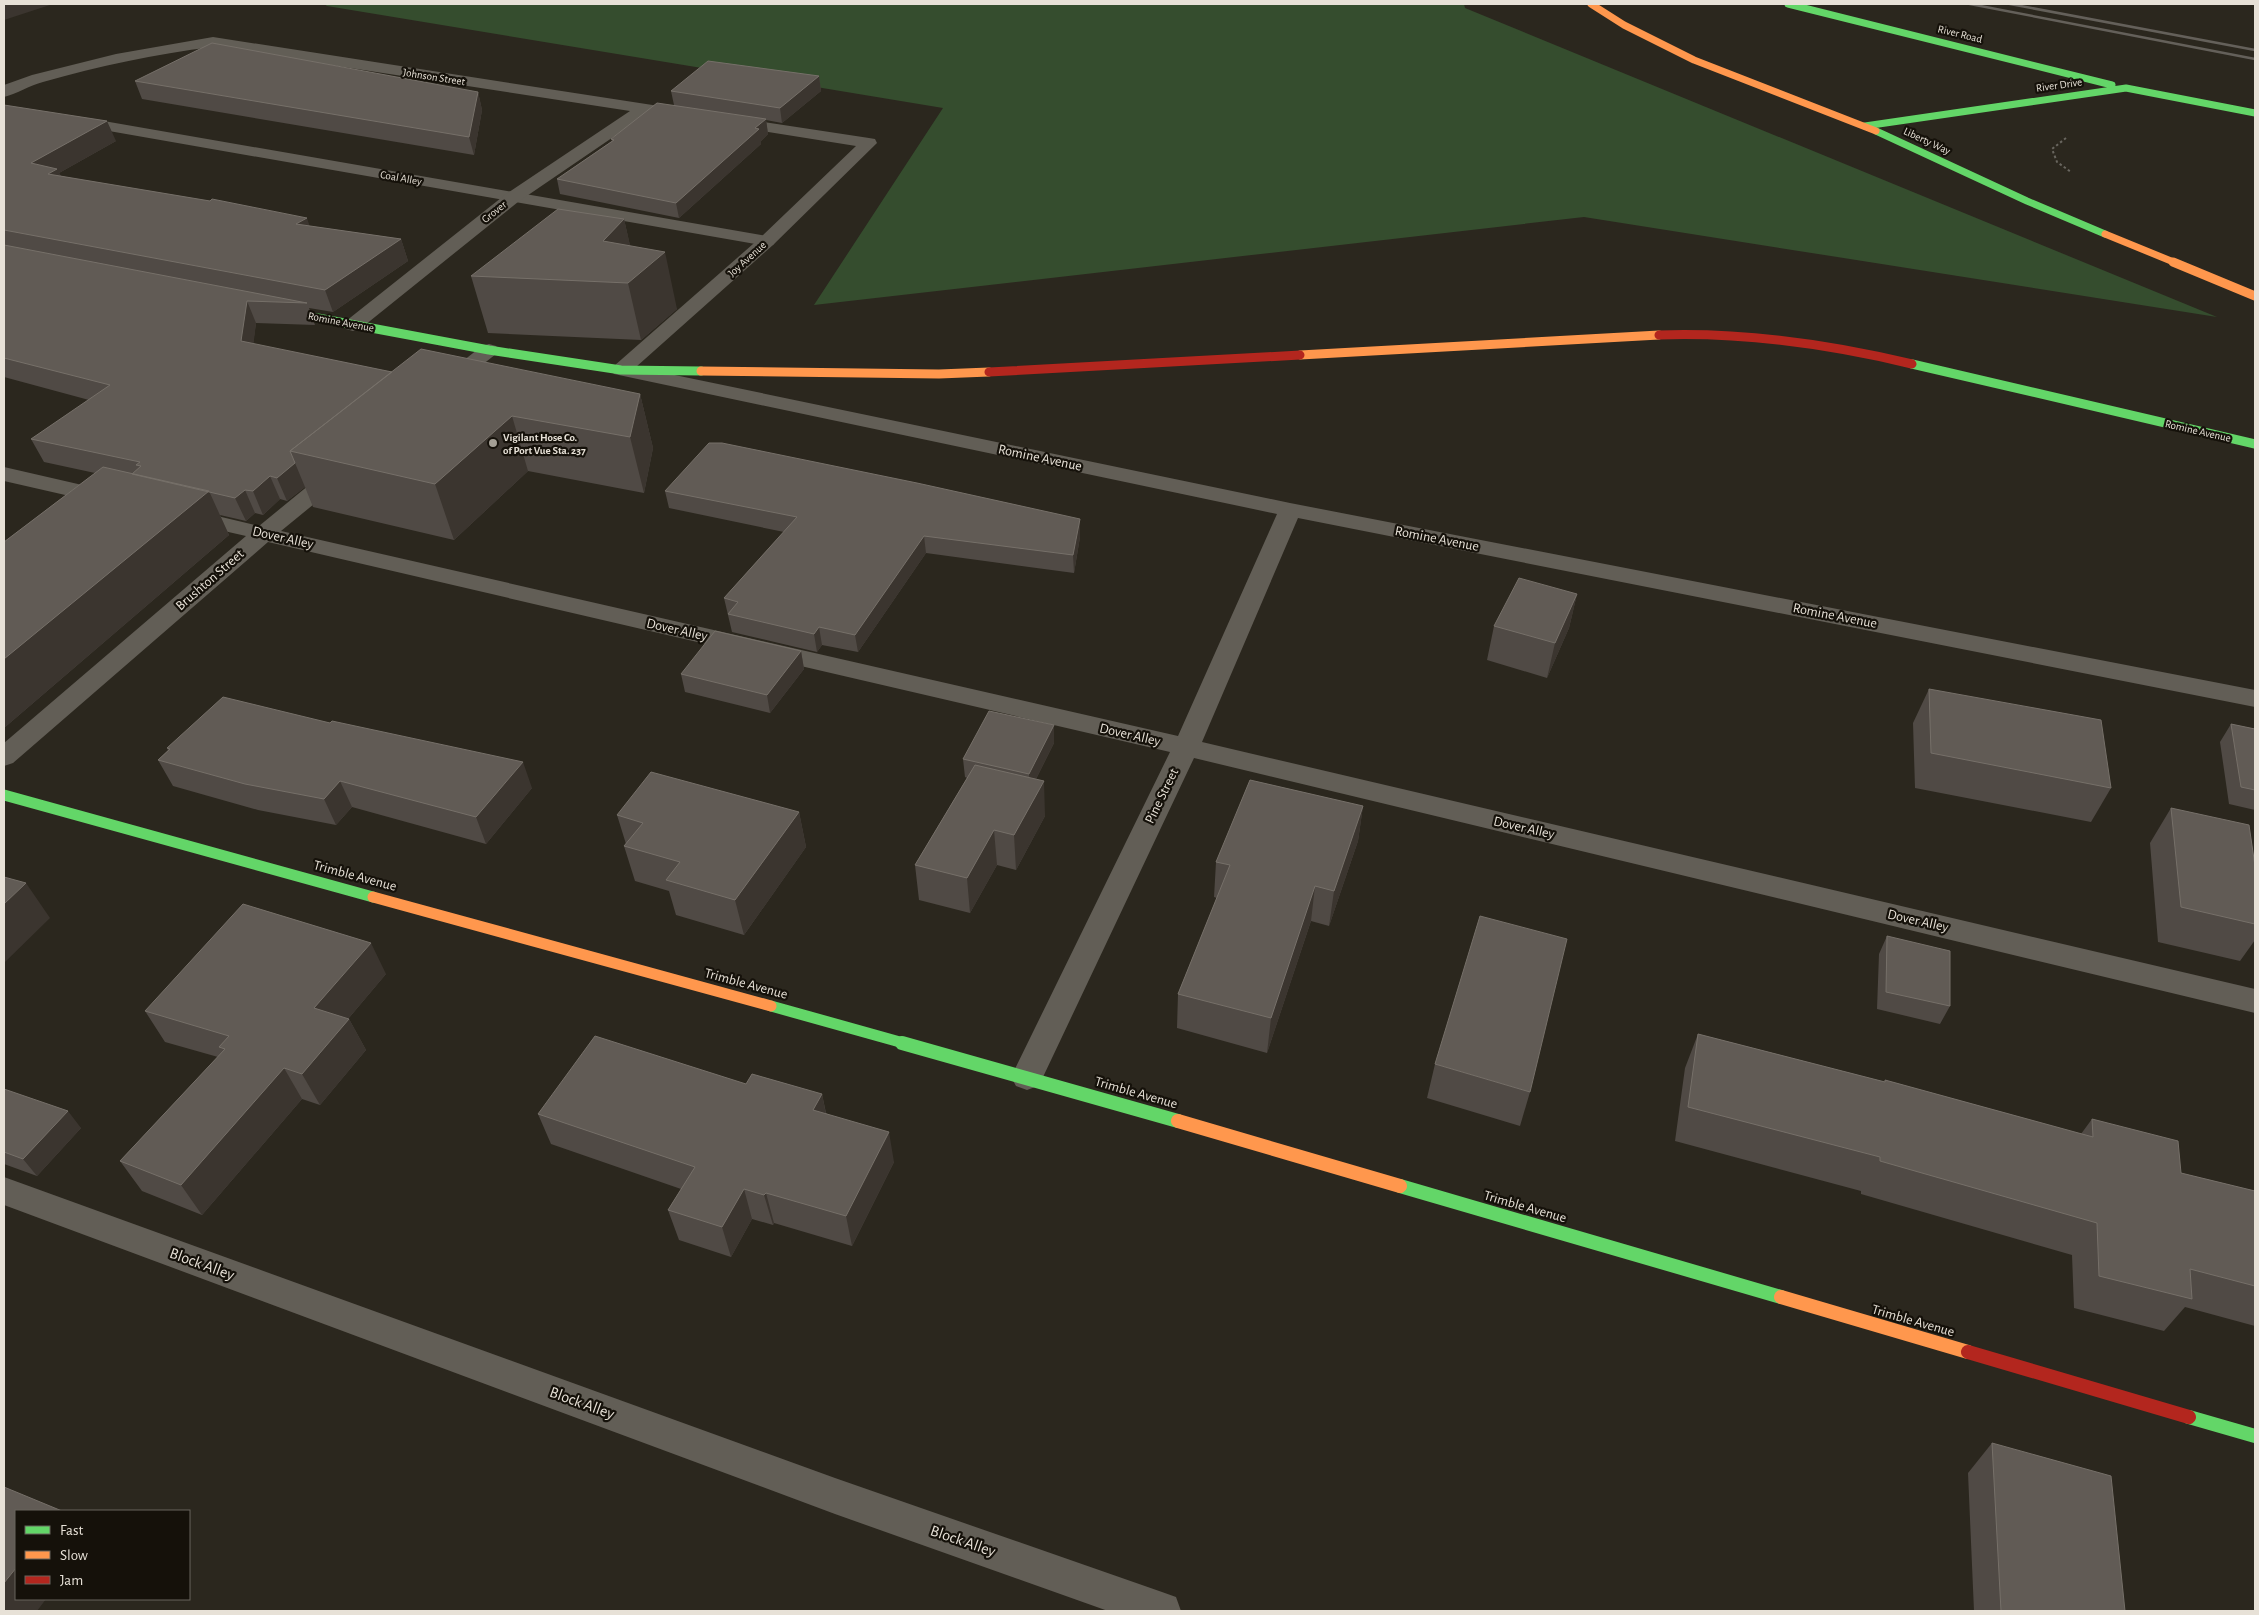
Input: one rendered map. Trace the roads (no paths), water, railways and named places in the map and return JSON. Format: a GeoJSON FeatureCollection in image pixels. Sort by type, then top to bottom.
{"type":"FeatureCollection","features":[{"type":"Feature","properties":{"kind":"street","name":"Liberty Way"},"geometry":{"type":"LineString","coordinates":[[1591,4],[1610,18],[1683,56],[1865,126],[2027,201],[2255,296]]}},
{"type":"Feature","properties":{"kind":"street","name":"River Road"},"geometry":{"type":"LineString","coordinates":[[1788,4],[2126,88]]}},
{"type":"Feature","properties":{"kind":"street","name":"Johnson Street"},"geometry":{"type":"LineString","coordinates":[[4,92],[37,79],[113,58],[168,47],[214,42],[869,143]]}},
{"type":"Feature","properties":{"kind":"street","name":"River Drive"},"geometry":{"type":"LineString","coordinates":[[1865,126],[2126,88],[2255,113]]}},
{"type":"Feature","properties":{"kind":"street","name":"Grover"},"geometry":{"type":"LineString","coordinates":[[353,325],[512,198],[644,109]]}},
{"type":"Feature","properties":{"kind":"street","name":"Joy Avenue"},"geometry":{"type":"LineString","coordinates":[[621,370],[767,241],[869,143]]}},
{"type":"Feature","properties":{"kind":"street","name":"Romine Avenue"},"geometry":{"type":"LineString","coordinates":[[266,308],[489,350],[621,370],[1290,510],[2255,698]]}},
{"type":"Feature","properties":{"kind":"street","name":"Romine Avenue"},"geometry":{"type":"LineString","coordinates":[[621,370],[939,374],[1670,335],[1760,337],[1850,349],[2255,444]]}},
{"type":"Feature","properties":{"kind":"street"},"geometry":{"type":"LineString","coordinates":[[429,399],[489,350]]}},
{"type":"Feature","properties":{"kind":"street","name":"Brushton Street"},"geometry":{"type":"LineString","coordinates":[[4,757],[263,534],[354,460]]}},
{"type":"Feature","properties":{"kind":"street"},"geometry":{"type":"LineString","coordinates":[[4,474],[129,503]]}},
{"type":"Feature","properties":{"kind":"street","name":"Pine Street"},"geometry":{"type":"LineString","coordinates":[[1027,1077],[1186,747],[1290,510]]}},
{"type":"Feature","properties":{"kind":"street","name":"Dover Alley"},"geometry":{"type":"LineString","coordinates":[[167,512],[1186,747],[2255,1001]]}},
{"type":"Feature","properties":{"kind":"street","name":"Trimble Avenue"},"geometry":{"type":"LineString","coordinates":[[4,794],[1027,1077],[2255,1436]]}},
{"type":"Feature","properties":{"kind":"lane","name":"Coal Alley"},"geometry":{"type":"LineString","coordinates":[[55,117],[767,241]]}},
{"type":"Feature","properties":{"kind":"lane","name":"Block Alley"},"geometry":{"type":"LineString","coordinates":[[4,1191],[826,1492],[1162,1611]]}},
{"type":"Feature","properties":{"kind":"railway"},"geometry":{"type":"LineString","coordinates":[[1970,4],[2255,59]]}},
{"type":"Feature","properties":{"kind":"railway"},"geometry":{"type":"LineString","coordinates":[[2010,4],[2255,50]]}},
{"type":"Feature","properties":{"kind":"place","name":"Vigilant Hose Co. of Port Vue Sta. 237"},"geometry":{"type":"Point","coordinates":[493,443]}}]}
